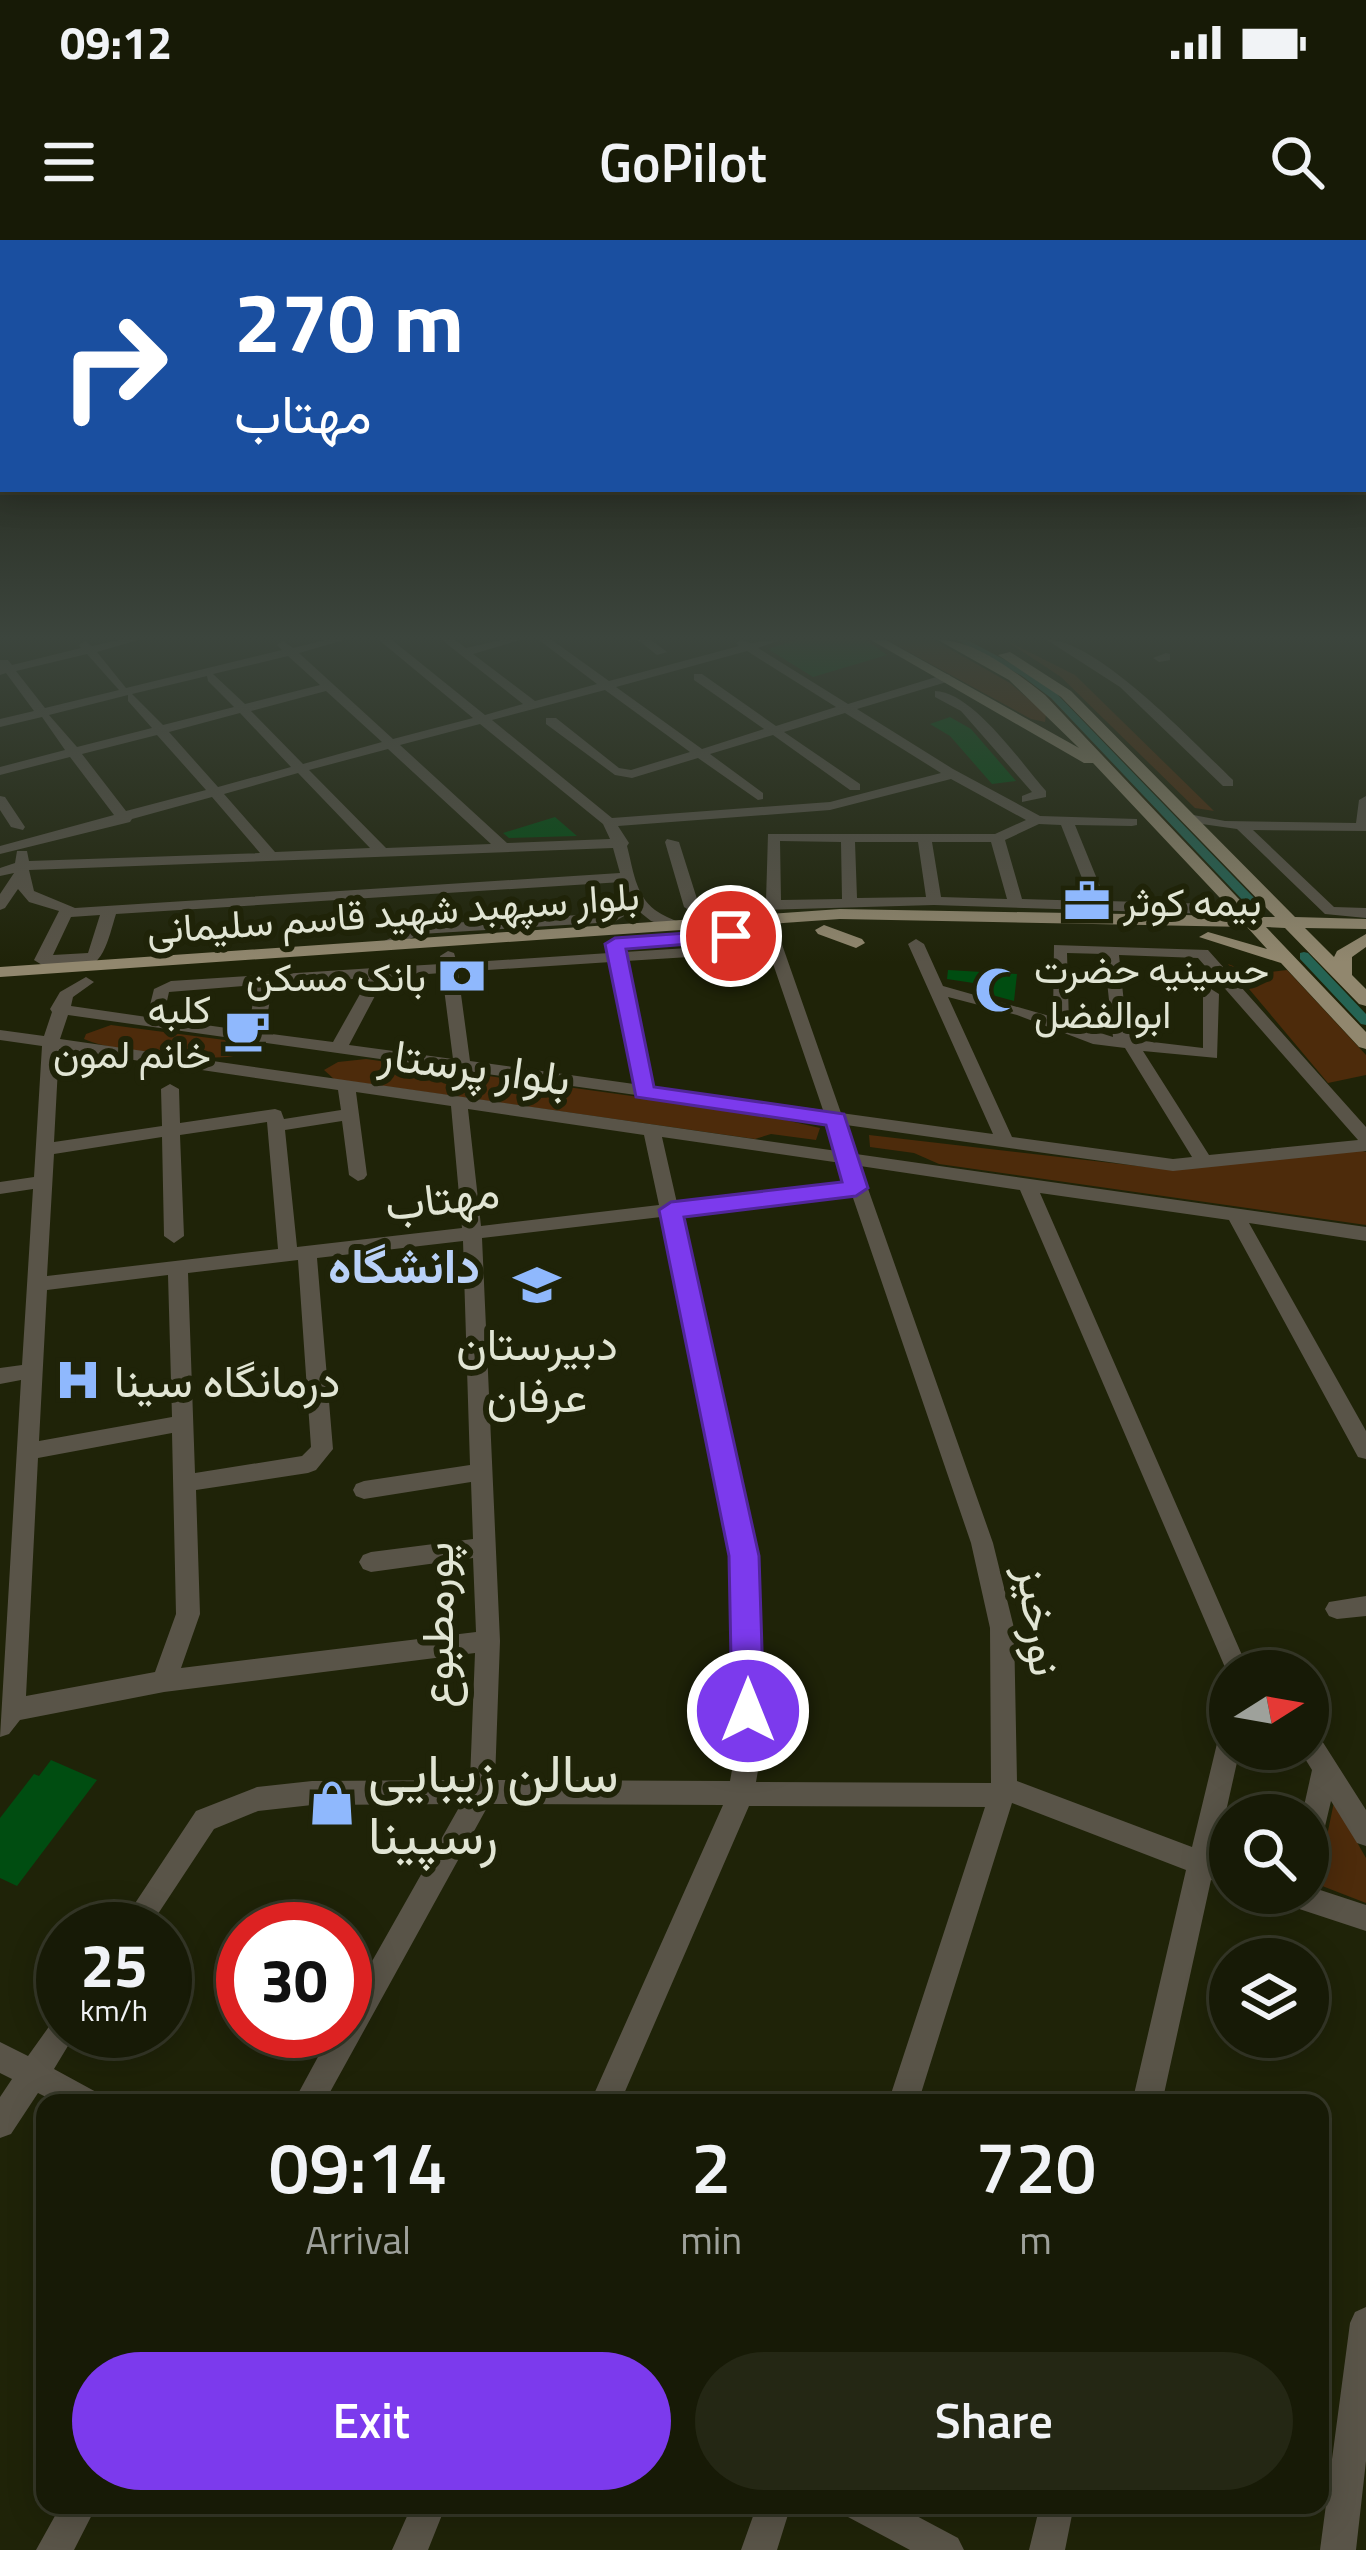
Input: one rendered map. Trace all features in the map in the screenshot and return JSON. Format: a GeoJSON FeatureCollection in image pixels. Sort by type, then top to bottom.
{"type":"FeatureCollection","features":[{"type":"Feature","properties":{"kind":"main road"},"geometry":{"type":"LineString","coordinates":[[1066,748],[1112,774]]}},
{"type":"Feature","properties":{"kind":"main road"},"geometry":{"type":"LineString","coordinates":[[1087,748],[1218,900],[1260,912],[1269,901]]}},
{"type":"Feature","properties":{"kind":"main road"},"geometry":{"type":"LineString","coordinates":[[1119,748],[1366,1000]]}},
{"type":"Feature","properties":{"kind":"main road"},"geometry":{"type":"LineString","coordinates":[[1195,920],[1218,900]]}},
{"type":"Feature","properties":{"kind":"main road"},"geometry":{"type":"LineString","coordinates":[[1269,901],[1364,928],[1343,955],[1343,977]]}},
{"type":"Feature","properties":{"kind":"main road"},"geometry":{"type":"LineString","coordinates":[[1236,906],[1366,1043]]}},
{"type":"Feature","properties":{"kind":"main road","name":"بلوار سپهبد شهید قاسم سلیمانی"},"geometry":{"type":"LineString","coordinates":[[383,960],[674,924],[715,914],[1290,922],[1364,928]]}},
{"type":"Feature","properties":{"kind":"main road","name":"بلوار سپهبد شهید قاسم سلیمانی"},"geometry":{"type":"LineString","coordinates":[[0,972],[383,960],[449,963],[773,940],[824,930],[1305,938],[1364,928]]}},
{"type":"Feature","properties":{"kind":"main road"},"geometry":{"type":"LineString","coordinates":[[824,930],[856,943]]}},
{"type":"Feature","properties":{"kind":"main road"},"geometry":{"type":"LineString","coordinates":[[1208,937],[1290,962]]}},
{"type":"Feature","properties":{"kind":"main road"},"geometry":{"type":"LineString","coordinates":[[1290,962],[1288,957],[1296,952],[1322,956]]}},
{"type":"Feature","properties":{"kind":"main road","name":"بلوار سپهبد شهید قاسم سلیمانی"},"geometry":{"type":"LineString","coordinates":[[0,987],[86,969]]}},
{"type":"Feature","properties":{"kind":"street"},"geometry":{"type":"LineString","coordinates":[[70,748],[124,819]]}},
{"type":"Feature","properties":{"kind":"street"},"geometry":{"type":"LineString","coordinates":[[0,771],[90,748]]}},
{"type":"Feature","properties":{"kind":"street"},"geometry":{"type":"LineString","coordinates":[[175,748],[272,857]]}},
{"type":"Feature","properties":{"kind":"street"},"geometry":{"type":"LineString","coordinates":[[280,748],[380,850]]}},
{"type":"Feature","properties":{"kind":"street"},"geometry":{"type":"LineString","coordinates":[[0,850],[381,748]]}},
{"type":"Feature","properties":{"kind":"street"},"geometry":{"type":"LineString","coordinates":[[394,748],[503,847]]}},
{"type":"Feature","properties":{"kind":"street"},"geometry":{"type":"LineString","coordinates":[[517,748],[609,822],[622,843],[635,903],[652,918],[674,924]]}},
{"type":"Feature","properties":{"kind":"street"},"geometry":{"type":"LineString","coordinates":[[587,748],[623,774],[717,748]]}},
{"type":"Feature","properties":{"kind":"street"},"geometry":{"type":"LineString","coordinates":[[693,748],[758,796]]}},
{"type":"Feature","properties":{"kind":"street"},"geometry":{"type":"LineString","coordinates":[[799,748],[855,787]]}},
{"type":"Feature","properties":{"kind":"street"},"geometry":{"type":"LineString","coordinates":[[909,748],[1037,820]]}},
{"type":"Feature","properties":{"kind":"street"},"geometry":{"type":"LineString","coordinates":[[999,748],[1041,794],[1027,799]]}},
{"type":"Feature","properties":{"kind":"street"},"geometry":{"type":"LineString","coordinates":[[1191,748],[1228,783]]}},
{"type":"Feature","properties":{"kind":"street"},"geometry":{"type":"LineString","coordinates":[[609,822],[830,806],[944,779],[948,772]]}},
{"type":"Feature","properties":{"kind":"street"},"geometry":{"type":"LineString","coordinates":[[0,800],[18,826]]}},
{"type":"Feature","properties":{"kind":"street"},"geometry":{"type":"LineString","coordinates":[[1188,818],[1232,824],[1365,821]]}},
{"type":"Feature","properties":{"kind":"street"},"geometry":{"type":"LineString","coordinates":[[774,904],[773,837],[997,838],[1037,820],[1132,823]]}},
{"type":"Feature","properties":{"kind":"street"},"geometry":{"type":"LineString","coordinates":[[1066,820],[1100,904]]}},
{"type":"Feature","properties":{"kind":"street"},"geometry":{"type":"LineString","coordinates":[[1214,844],[1232,824]]}},
{"type":"Feature","properties":{"kind":"street"},"geometry":{"type":"LineString","coordinates":[[1232,824],[1330,911],[1364,928]]}},
{"type":"Feature","properties":{"kind":"street"},"geometry":{"type":"LineString","coordinates":[[848,836],[850,901]]}},
{"type":"Feature","properties":{"kind":"street"},"geometry":{"type":"LineString","coordinates":[[924,838],[934,901]]}},
{"type":"Feature","properties":{"kind":"street"},"geometry":{"type":"LineString","coordinates":[[997,838],[1015,902]]}},
{"type":"Feature","properties":{"kind":"street"},"geometry":{"type":"LineString","coordinates":[[672,842],[692,908],[715,914],[774,904],[850,901],[1100,904],[1218,900]]}},
{"type":"Feature","properties":{"kind":"street"},"geometry":{"type":"LineString","coordinates":[[0,872],[22,875],[380,850],[622,843]]}},
{"type":"Feature","properties":{"kind":"street"},"geometry":{"type":"LineString","coordinates":[[22,847],[22,875],[33,900],[68,909],[42,960],[86,969]]}},
{"type":"Feature","properties":{"kind":"street"},"geometry":{"type":"LineString","coordinates":[[0,904],[22,875]]}},
{"type":"Feature","properties":{"kind":"street"},"geometry":{"type":"LineString","coordinates":[[66,913],[629,877]]}},
{"type":"Feature","properties":{"kind":"street"},"geometry":{"type":"LineString","coordinates":[[525,886],[530,914]]}},
{"type":"Feature","properties":{"kind":"street"},"geometry":{"type":"LineString","coordinates":[[338,1049],[383,960],[418,930],[614,917],[635,903]]}},
{"type":"Feature","properties":{"kind":"street"},"geometry":{"type":"LineString","coordinates":[[109,912],[86,969],[58,1009],[61,1044],[45,1149],[28,1451],[10,1598],[7,1718],[164,1681],[488,1641]]}},
{"type":"Feature","properties":{"kind":"street","name":"نورخیز"},"geometry":{"type":"LineString","coordinates":[[773,940],[982,1543],[1001,1628],[1003,1792],[906,2094]]}},
{"type":"Feature","properties":{"kind":"street"},"geometry":{"type":"LineString","coordinates":[[916,944],[1005,1142]]}},
{"type":"Feature","properties":{"kind":"street"},"geometry":{"type":"LineString","coordinates":[[1061,1028],[1059,948],[1186,950],[1211,959],[1366,1142]]}},
{"type":"Feature","properties":{"kind":"street"},"geometry":{"type":"LineString","coordinates":[[1111,950],[1119,1033],[1131,1044],[1204,1162]]}},
{"type":"Feature","properties":{"kind":"street"},"geometry":{"type":"LineString","coordinates":[[617,951],[644,1092]]}},
{"type":"Feature","properties":{"kind":"street"},"geometry":{"type":"LineString","coordinates":[[154,1024],[162,989],[171,986],[266,982],[383,960]]}},
{"type":"Feature","properties":{"kind":"street"},"geometry":{"type":"LineString","coordinates":[[449,963],[462,1067]]}},
{"type":"Feature","properties":{"kind":"street"},"geometry":{"type":"LineString","coordinates":[[198,1064],[244,1058],[254,1047],[252,1037],[266,982]]}},
{"type":"Feature","properties":{"kind":"street"},"geometry":{"type":"LineString","coordinates":[[937,989],[1061,1028],[1131,1044],[1211,1054],[1211,994]]}},
{"type":"Feature","properties":{"kind":"street","name":"بلوار پرستار"},"geometry":{"type":"LineString","coordinates":[[58,1009],[1173,1165],[1366,1142]]}},
{"type":"Feature","properties":{"kind":"street"},"geometry":{"type":"LineString","coordinates":[[61,1044],[93,1026],[120,1019]]}},
{"type":"Feature","properties":{"kind":"street","name":"بلوار پرستار"},"geometry":{"type":"LineString","coordinates":[[0,1035],[1366,1234]]}},
{"type":"Feature","properties":{"kind":"street"},"geometry":{"type":"LineString","coordinates":[[321,1082],[317,1071],[326,1061],[373,1054]]}},
{"type":"Feature","properties":{"kind":"street"},"geometry":{"type":"LineString","coordinates":[[346,1085],[358,1175]]}},
{"type":"Feature","properties":{"kind":"street"},"geometry":{"type":"LineString","coordinates":[[170,1089],[174,1236]]}},
{"type":"Feature","properties":{"kind":"street","name":"پورمطبوع"},"geometry":{"type":"LineString","coordinates":[[313,2094],[482,1792],[488,1641],[472,1233],[459,1102]]}},
{"type":"Feature","properties":{"kind":"street"},"geometry":{"type":"LineString","coordinates":[[45,1149],[171,1130],[350,1114]]}},
{"type":"Feature","properties":{"kind":"street"},"geometry":{"type":"LineString","coordinates":[[184,1483],[308,1463],[322,1449],[276,1120]]}},
{"type":"Feature","properties":{"kind":"street"},"geometry":{"type":"LineString","coordinates":[[609,2094],[741,1794],[748,1753],[746,1572],[652,1130]]}},
{"type":"Feature","properties":{"kind":"street"},"geometry":{"type":"LineString","coordinates":[[0,1188],[44,1182]]}},
{"type":"Feature","properties":{"kind":"street"},"geometry":{"type":"LineString","coordinates":[[1028,1184],[1228,1650]]}},
{"type":"Feature","properties":{"kind":"street","name":"مهتاب"},"geometry":{"type":"LineString","coordinates":[[38,1284],[856,1188]]}},
{"type":"Feature","properties":{"kind":"street"},"geometry":{"type":"LineString","coordinates":[[1234,1214],[1366,1451]]}},
{"type":"Feature","properties":{"kind":"street"},"geometry":{"type":"LineString","coordinates":[[164,1681],[188,1614],[178,1268]]}},
{"type":"Feature","properties":{"kind":"street"},"geometry":{"type":"LineString","coordinates":[[0,1376],[32,1371]]}},
{"type":"Feature","properties":{"kind":"street"},"geometry":{"type":"LineString","coordinates":[[28,1451],[184,1423]]}},
{"type":"Feature","properties":{"kind":"street"},"geometry":{"type":"LineString","coordinates":[[364,1490],[481,1472]]}},
{"type":"Feature","properties":{"kind":"street"},"geometry":{"type":"LineString","coordinates":[[371,1562],[484,1547]]}},
{"type":"Feature","properties":{"kind":"street"},"geometry":{"type":"LineString","coordinates":[[1337,1609],[1365,1607]]}},
{"type":"Feature","properties":{"kind":"street"},"geometry":{"type":"LineString","coordinates":[[1150,2094],[1222,1770]]}},
{"type":"Feature","properties":{"kind":"street"},"geometry":{"type":"LineString","coordinates":[[1326,1770],[1366,1834]]}},
{"type":"Feature","properties":{"kind":"street"},"geometry":{"type":"LineString","coordinates":[[150,1902],[205,1820],[257,1799],[312,1793],[1003,1792],[1209,1867]]}},
{"type":"Feature","properties":{"kind":"street"},"geometry":{"type":"LineString","coordinates":[[1329,1905],[1366,1918]]}},
{"type":"Feature","properties":{"kind":"street"},"geometry":{"type":"LineString","coordinates":[[0,2057],[71,2094]]}},
{"type":"Feature","properties":{"kind":"street"},"geometry":{"type":"LineString","coordinates":[[0,2122],[45,2058]]}},
{"type":"Feature","properties":{"kind":"street"},"geometry":{"type":"LineString","coordinates":[[1337,2550],[1366,2324]]}},
{"type":"Feature","properties":{"kind":"street"},"geometry":{"type":"LineString","coordinates":[[54,2550],[75,2514]]}},
{"type":"Feature","properties":{"kind":"street"},"geometry":{"type":"LineString","coordinates":[[410,2550],[425,2514]]}},
{"type":"Feature","properties":{"kind":"street"},"geometry":{"type":"LineString","coordinates":[[759,2550],[771,2514]]}},
{"type":"Feature","properties":{"kind":"street"},"geometry":{"type":"LineString","coordinates":[[877,2514],[946,2550]]}},
{"type":"Feature","properties":{"kind":"street"},"geometry":{"type":"LineString","coordinates":[[1047,2550],[1055,2514]]}},
{"type":"Feature","properties":{"kind":"shaded area"},"geometry":{"type":"Polygon","coordinates":[[[1133,748],[1149,748],[1214,811],[1195,808],[1133,748]]]}},
{"type":"Feature","properties":{"kind":"shaded area"},"geometry":{"type":"Polygon","coordinates":[[[1228,964],[1254,974],[1287,970],[1366,1055],[1366,1075],[1328,1083],[1228,964]]]}},
{"type":"Feature","properties":{"kind":"shaded area"},"geometry":{"type":"Polygon","coordinates":[[[111,1025],[240,1042],[246,1052],[216,1058],[167,1055],[84,1039],[111,1025]]]}},
{"type":"Feature","properties":{"kind":"shaded area"},"geometry":{"type":"Polygon","coordinates":[[[366,1059],[754,1113],[820,1128],[816,1140],[771,1134],[755,1139],[334,1079],[324,1070],[338,1062],[366,1059]]]}},
{"type":"Feature","properties":{"kind":"shaded area"},"geometry":{"type":"Polygon","coordinates":[[[869,1135],[1173,1170],[1359,1150],[1366,1152],[1366,1225],[939,1164],[914,1153],[870,1147],[869,1135]]]}},
{"type":"Feature","properties":{"kind":"shaded area"},"geometry":{"type":"Polygon","coordinates":[[[1334,1802],[1366,1858],[1366,1903],[1329,1889],[1329,1826],[1334,1802]]]}},
{"type":"Feature","properties":{"kind":"building"},"geometry":{"type":"Polygon","coordinates":[[[960,748],[987,748],[1016,781],[992,784],[960,748]]]}},
{"type":"Feature","properties":{"kind":"building"},"geometry":{"type":"Polygon","coordinates":[[[555,817],[577,836],[509,838],[503,833],[555,817]]]}},
{"type":"Feature","properties":{"kind":"building","name":"حسینیه حضرت ابوالفضل"},"geometry":{"type":"Polygon","coordinates":[[[948,970],[1017,974],[1014,1001],[981,992],[980,984],[947,979],[948,970]]]}},
{"type":"Feature","properties":{"kind":"building"},"geometry":{"type":"Polygon","coordinates":[[[51,1760],[97,1780],[17,1886],[0,1878],[0,1818],[51,1760]]]}},
{"type":"Feature","properties":{"kind":"waterway"},"geometry":{"type":"LineString","coordinates":[[1104,748],[1255,906]]}},
{"type":"Feature","properties":{"kind":"waterway"},"geometry":{"type":"LineString","coordinates":[[1304,956],[1366,1021]]}},
{"type":"Feature","properties":{"kind":"place","name":"بیمه کوثر"},"geometry":{"type":"Point","coordinates":[1087,901]}},
{"type":"Feature","properties":{"kind":"place","name":"بانک مسکن"},"geometry":{"type":"Point","coordinates":[462,976]}},
{"type":"Feature","properties":{"kind":"place","name":"حسینیه حضرت ابوالفضل"},"geometry":{"type":"Point","coordinates":[998,990]}},
{"type":"Feature","properties":{"kind":"place","name":"کلبه خانم لمون"},"geometry":{"type":"Point","coordinates":[247,1030]}},
{"type":"Feature","properties":{"kind":"place","name":"دبیرستان عرفان"},"geometry":{"type":"Point","coordinates":[537,1285]}},
{"type":"Feature","properties":{"kind":"place","name":"درمانگاه سینا"},"geometry":{"type":"Point","coordinates":[78,1380]}},
{"type":"Feature","properties":{"kind":"place","name":"سالن زیبایی رسپینا"},"geometry":{"type":"Point","coordinates":[332,1803]}},
{"type":"Feature","properties":{"kind":"district","name":"دانشگاه"},"geometry":{"type":"Point","coordinates":[404,1265]}},
{"type":"Feature","properties":{"kind":"route"},"geometry":{"type":"LineString","coordinates":[[731,936],[615,944],[644,1092],[836,1119],[856,1188],[671,1210],[744,1556],[748,1711]]}}]}
